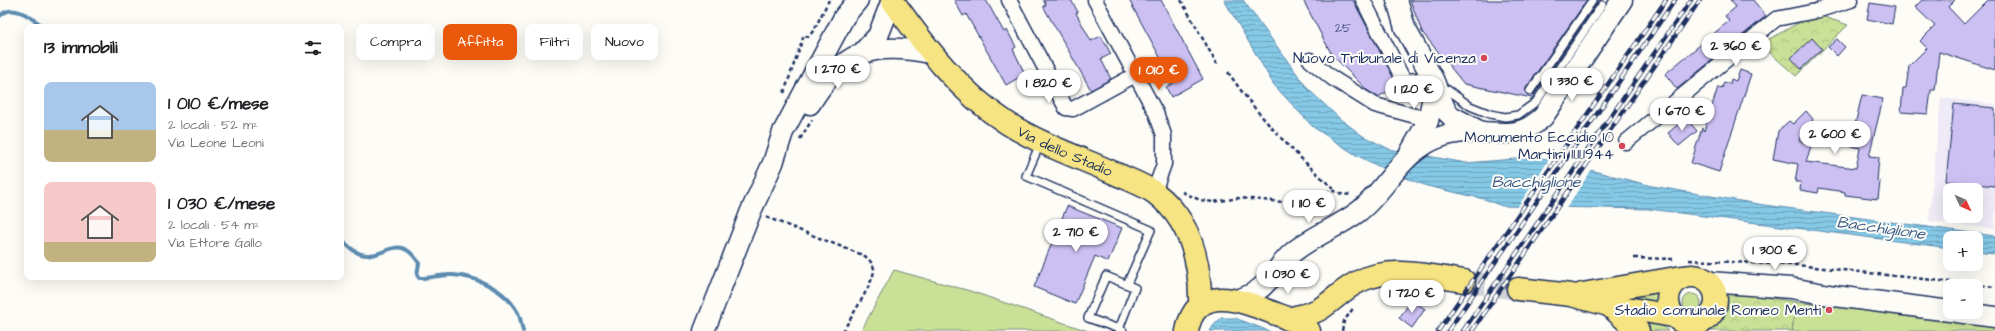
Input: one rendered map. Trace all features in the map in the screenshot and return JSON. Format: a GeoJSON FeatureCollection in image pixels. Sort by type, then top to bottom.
{"type":"FeatureCollection","features":[{"type":"Feature","properties":{"kind":"main road","name":"Via dello Stadio"},"geometry":{"type":"LineString","coordinates":[[892,0],[930,53],[957,83],[1007,123],[1041,142],[1156,187],[1187,232],[1198,266],[1200,306]]}},
{"type":"Feature","properties":{"kind":"main road","name":"Via dello Stadio"},"geometry":{"type":"LineString","coordinates":[[1198,266],[1231,299]]}},
{"type":"Feature","properties":{"kind":"main road"},"geometry":{"type":"LineString","coordinates":[[1284,317],[1302,316],[1323,308],[1346,289],[1358,282],[1389,273],[1422,274],[1464,281]]}},
{"type":"Feature","properties":{"kind":"main road"},"geometry":{"type":"LineString","coordinates":[[1518,289],[1571,295],[1680,324],[1695,324],[1702,322],[1712,314],[1716,300],[1716,294],[1709,282],[1696,276],[1571,295]]}},
{"type":"Feature","properties":{"kind":"main road"},"geometry":{"type":"LineString","coordinates":[[1680,324],[1668,306],[1668,293],[1676,281],[1682,277]]}},
{"type":"Feature","properties":{"kind":"main road"},"geometry":{"type":"LineString","coordinates":[[1187,331],[1192,316],[1200,306],[1214,300],[1231,299],[1284,317],[1305,327],[1309,331]]}},
{"type":"Feature","properties":{"kind":"main road"},"geometry":{"type":"LineString","coordinates":[[1609,305],[1638,331]]}},
{"type":"Feature","properties":{"kind":"main road"},"geometry":{"type":"LineString","coordinates":[[1316,331],[1323,308]]}},
{"type":"Feature","properties":{"kind":"street"},"geometry":{"type":"LineString","coordinates":[[704,331],[751,211],[773,163],[783,132],[844,17],[858,0]]}},
{"type":"Feature","properties":{"kind":"street"},"geometry":{"type":"LineString","coordinates":[[862,53],[878,36],[892,0]]}},
{"type":"Feature","properties":{"kind":"street"},"geometry":{"type":"LineString","coordinates":[[1009,0],[1066,108],[1073,109],[1136,75]]}},
{"type":"Feature","properties":{"kind":"street"},"geometry":{"type":"LineString","coordinates":[[1095,0],[1156,113],[1164,135],[1164,164],[1156,187]]}},
{"type":"Feature","properties":{"kind":"street"},"geometry":{"type":"LineString","coordinates":[[1363,0],[1404,81],[1434,83]]}},
{"type":"Feature","properties":{"kind":"street"},"geometry":{"type":"LineString","coordinates":[[1415,148],[1443,136],[1482,132],[1505,134],[1520,132],[1533,126],[1543,118],[1622,0]]}},
{"type":"Feature","properties":{"kind":"street"},"geometry":{"type":"LineString","coordinates":[[1626,142],[1776,19],[1816,11],[1851,0]]}},
{"type":"Feature","properties":{"kind":"street"},"geometry":{"type":"LineString","coordinates":[[1396,1],[1405,28],[1434,83],[1446,111],[1451,116],[1482,132]]}},
{"type":"Feature","properties":{"kind":"street"},"geometry":{"type":"LineString","coordinates":[[773,163],[822,85],[836,69],[862,53],[872,49],[912,49],[930,53]]}},
{"type":"Feature","properties":{"kind":"street"},"geometry":{"type":"LineString","coordinates":[[1310,60],[1332,78],[1374,105],[1419,117]]}},
{"type":"Feature","properties":{"kind":"street"},"geometry":{"type":"LineString","coordinates":[[1231,299],[1260,290],[1274,276],[1292,253],[1359,212],[1415,148],[1431,111],[1434,83]]}},
{"type":"Feature","properties":{"kind":"street"},"geometry":{"type":"LineString","coordinates":[[1274,276],[1270,287],[1284,317]]}},
{"type":"Feature","properties":{"kind":"street"},"geometry":{"type":"LineString","coordinates":[[1709,282],[1791,288],[1835,296],[1943,310]]}},
{"type":"Feature","properties":{"kind":"street"},"geometry":{"type":"LineString","coordinates":[[1983,315],[1995,317]]}},
{"type":"Feature","properties":{"kind":"lane"},"geometry":{"type":"LineString","coordinates":[[1530,91],[1593,0]]}},
{"type":"Feature","properties":{"kind":"lane"},"geometry":{"type":"LineString","coordinates":[[1434,83],[1448,90],[1470,106],[1490,114],[1505,117],[1518,114],[1529,109],[1540,98],[1602,5]]}},
{"type":"Feature","properties":{"kind":"lane"},"geometry":{"type":"LineString","coordinates":[[1041,142],[1026,176],[1151,230],[1127,284]]}},
{"type":"Feature","properties":{"kind":"lane"},"geometry":{"type":"LineString","coordinates":[[1106,276],[1136,288],[1121,330],[1088,318],[1106,276]]}},
{"type":"Feature","properties":{"kind":"path"},"geometry":{"type":"LineString","coordinates":[[804,35],[808,37],[814,30],[829,0]]}},
{"type":"Feature","properties":{"kind":"path"},"geometry":{"type":"LineString","coordinates":[[1181,0],[1217,64]]}},
{"type":"Feature","properties":{"kind":"path"},"geometry":{"type":"LineString","coordinates":[[1228,72],[1245,96],[1291,150],[1335,191],[1349,196],[1353,193]]}},
{"type":"Feature","properties":{"kind":"path"},"geometry":{"type":"LineString","coordinates":[[798,142],[812,118]]}},
{"type":"Feature","properties":{"kind":"path"},"geometry":{"type":"LineString","coordinates":[[1156,187],[1200,200],[1213,202],[1240,198],[1284,202],[1316,193],[1335,191]]}},
{"type":"Feature","properties":{"kind":"path"},"geometry":{"type":"LineString","coordinates":[[764,216],[857,253],[871,261],[874,270],[872,280],[843,331]]}},
{"type":"Feature","properties":{"kind":"path"},"geometry":{"type":"LineString","coordinates":[[1634,258],[1797,265],[1995,287]]}},
{"type":"Feature","properties":{"kind":"path"},"geometry":{"type":"LineString","coordinates":[[1796,270],[1797,265]]}},
{"type":"Feature","properties":{"kind":"path"},"geometry":{"type":"LineString","coordinates":[[1342,331],[1344,321],[1357,304]]}},
{"type":"Feature","properties":{"kind":"shaded area"},"geometry":{"type":"Polygon","coordinates":[[[1941,98],[1995,104],[1995,229],[1946,223],[1983,223],[1983,183],[1943,183],[1943,223],[1929,221],[1941,98]]]}},
{"type":"Feature","properties":{"kind":"green space"},"geometry":{"type":"Polygon","coordinates":[[[1815,14],[1848,25],[1796,76],[1760,44],[1815,14]]]}},
{"type":"Feature","properties":{"kind":"green space"},"geometry":{"type":"Polygon","coordinates":[[[894,270],[970,291],[1088,331],[861,331],[894,270]]]}},
{"type":"Feature","properties":{"kind":"green space"},"geometry":{"type":"Polygon","coordinates":[[[1662,291],[1659,306],[1611,301],[1662,291]]]}},
{"type":"Feature","properties":{"kind":"green space"},"geometry":{"type":"Polygon","coordinates":[[[1688,294],[1696,294],[1701,299],[1699,310],[1696,312],[1688,312],[1683,307],[1683,299],[1688,294]]]}},
{"type":"Feature","properties":{"kind":"green space"},"geometry":{"type":"Polygon","coordinates":[[[1747,294],[1796,302],[1792,331],[1708,331],[1726,310],[1724,295],[1747,294]]]}},
{"type":"Feature","properties":{"kind":"green space","name":"Stadio comunale Romeo Menti"},"geometry":{"type":"Polygon","coordinates":[[[1796,302],[1995,326],[1995,331],[1792,331],[1796,302]]]}},
{"type":"Feature","properties":{"kind":"green space"},"geometry":{"type":"Polygon","coordinates":[[[1637,321],[1661,325],[1668,331],[1647,331],[1637,321]]]}},
{"type":"Feature","properties":{"kind":"water","name":"Bacchiglione"},"geometry":{"type":"Polygon","coordinates":[[[1224,0],[1243,0],[1308,89],[1340,119],[1363,136],[1389,149],[1466,163],[1539,157],[1652,186],[1764,205],[1958,231],[1943,231],[1943,247],[1649,209],[1502,206],[1484,199],[1427,186],[1388,171],[1356,155],[1313,127],[1274,85],[1224,0]]]}},
{"type":"Feature","properties":{"kind":"water","name":"Bacchiglione"},"geometry":{"type":"Polygon","coordinates":[[[1983,234],[1995,236],[1995,254],[1983,253],[1983,234]]]}},
{"type":"Feature","properties":{"kind":"water"},"geometry":{"type":"Polygon","coordinates":[[[1221,318],[1235,318],[1269,331],[1210,331],[1221,318]]]}},
{"type":"Feature","properties":{"kind":"pier"},"geometry":{"type":"Polygon","coordinates":[[[1550,158],[1592,169],[1565,210],[1517,208],[1550,158]]]}},
{"type":"Feature","properties":{"kind":"building"},"geometry":{"type":"Polygon","coordinates":[[[954,0],[986,0],[1004,32],[1007,30],[1016,47],[1013,49],[1025,74],[1006,85],[966,14],[963,16],[954,0]]]}},
{"type":"Feature","properties":{"kind":"building"},"geometry":{"type":"Polygon","coordinates":[[[1043,0],[1071,0],[1078,12],[1076,13],[1091,41],[1101,36],[1111,54],[1101,59],[1111,79],[1091,90],[1043,6],[1046,5],[1043,0]]]}},
{"type":"Feature","properties":{"kind":"building"},"geometry":{"type":"Polygon","coordinates":[[[1129,0],[1161,0],[1203,79],[1171,97],[1166,87],[1174,83],[1129,0]]]}},
{"type":"Feature","properties":{"kind":"building"},"geometry":{"type":"Polygon","coordinates":[[[1303,0],[1353,0],[1398,86],[1378,97],[1368,91],[1332,55],[1303,0]]]}},
{"type":"Feature","properties":{"kind":"building","name":"Nuovo Tribunale di Vicenza"},"geometry":{"type":"Polygon","coordinates":[[[1410,0],[1587,0],[1526,88],[1526,93],[1530,96],[1534,94],[1598,0],[1602,0],[1598,2],[1532,98],[1464,84],[1422,32],[1410,0]]]}},
{"type":"Feature","properties":{"kind":"building"},"geometry":{"type":"Polygon","coordinates":[[[1730,0],[1753,0],[1766,16],[1677,89],[1665,74],[1729,21],[1725,16],[1736,7],[1730,0]]]}},
{"type":"Feature","properties":{"kind":"building"},"geometry":{"type":"Polygon","coordinates":[[[1922,0],[1955,0],[1948,7],[1964,24],[1988,0],[1995,0],[1995,70],[1939,52],[1935,90],[1931,90],[1928,114],[1901,112],[1903,88],[1906,88],[1909,66],[1927,48],[1920,41],[1935,26],[1915,7],[1922,0]]]}},
{"type":"Feature","properties":{"kind":"building"},"geometry":{"type":"Polygon","coordinates":[[[1870,3],[1895,7],[1892,24],[1867,19],[1870,3]]]}},
{"type":"Feature","properties":{"kind":"building"},"geometry":{"type":"Polygon","coordinates":[[[1812,38],[1822,49],[1801,69],[1791,58],[1812,38]]]}},
{"type":"Feature","properties":{"kind":"building"},"geometry":{"type":"Polygon","coordinates":[[[1837,39],[1845,47],[1837,56],[1828,47],[1837,39]]]}},
{"type":"Feature","properties":{"kind":"building"},"geometry":{"type":"Polygon","coordinates":[[[1740,70],[1751,74],[1719,172],[1691,163],[1702,128],[1704,131],[1718,87],[1722,88],[1724,82],[1730,84],[1731,79],[1736,81],[1740,70]]]}},
{"type":"Feature","properties":{"kind":"building"},"geometry":{"type":"Polygon","coordinates":[[[1862,95],[1883,99],[1869,156],[1879,157],[1877,181],[1880,182],[1878,199],[1845,195],[1845,192],[1819,188],[1818,193],[1800,190],[1801,182],[1795,182],[1798,164],[1773,159],[1778,131],[1789,121],[1793,124],[1806,111],[1813,119],[1808,133],[1799,140],[1811,146],[1806,162],[1856,168],[1860,148],[1850,146],[1862,95]]]}},
{"type":"Feature","properties":{"kind":"building"},"geometry":{"type":"Polygon","coordinates":[[[1954,104],[1995,108],[1995,186],[1983,185],[1983,183],[1946,181],[1954,104]]]}},
{"type":"Feature","properties":{"kind":"building"},"geometry":{"type":"Polygon","coordinates":[[[1686,118],[1697,131],[1679,146],[1668,133],[1686,118]]]}},
{"type":"Feature","properties":{"kind":"building"},"geometry":{"type":"Polygon","coordinates":[[[1067,206],[1122,228],[1108,262],[1095,256],[1075,304],[1034,287],[1067,206]]]}},
{"type":"Feature","properties":{"kind":"building"},"geometry":{"type":"Polygon","coordinates":[[[1412,300],[1425,309],[1412,328],[1399,318],[1412,300]]]}},
{"type":"Feature","properties":{"kind":"waterway"},"geometry":{"type":"LineString","coordinates":[[0,16],[5,12],[16,11],[28,16],[40,24]]}},
{"type":"Feature","properties":{"kind":"waterway"},"geometry":{"type":"LineString","coordinates":[[344,242],[358,253],[369,255],[377,254],[397,247],[404,249],[411,253],[419,263],[417,275],[419,278],[444,275],[462,276],[490,286],[499,291],[513,305],[519,315],[523,331]]}},
{"type":"Feature","properties":{"kind":"tunnel"},"geometry":{"type":"LineString","coordinates":[[1464,281],[1518,289]]}},
{"type":"Feature","properties":{"kind":"railway"},"geometry":{"type":"LineString","coordinates":[[1438,331],[1666,0]]}},
{"type":"Feature","properties":{"kind":"railway"},"geometry":{"type":"LineString","coordinates":[[1448,331],[1675,0]]}},
{"type":"Feature","properties":{"kind":"railway"},"geometry":{"type":"LineString","coordinates":[[1463,331],[1691,0]]}},
{"type":"Feature","properties":{"kind":"railway"},"geometry":{"type":"LineString","coordinates":[[1472,331],[1700,0]]}},
{"type":"Feature","properties":{"kind":"place","name":"Nuovo Tribunale di Vicenza"},"geometry":{"type":"Point","coordinates":[1484,58]}},
{"type":"Feature","properties":{"kind":"place","name":"Monumento Eccidio 10 Martiri 11.11.1944"},"geometry":{"type":"Point","coordinates":[1622,146]}},
{"type":"Feature","properties":{"kind":"place","name":"Stadio comunale Romeo Menti"},"geometry":{"type":"Point","coordinates":[1829,310]}}]}
